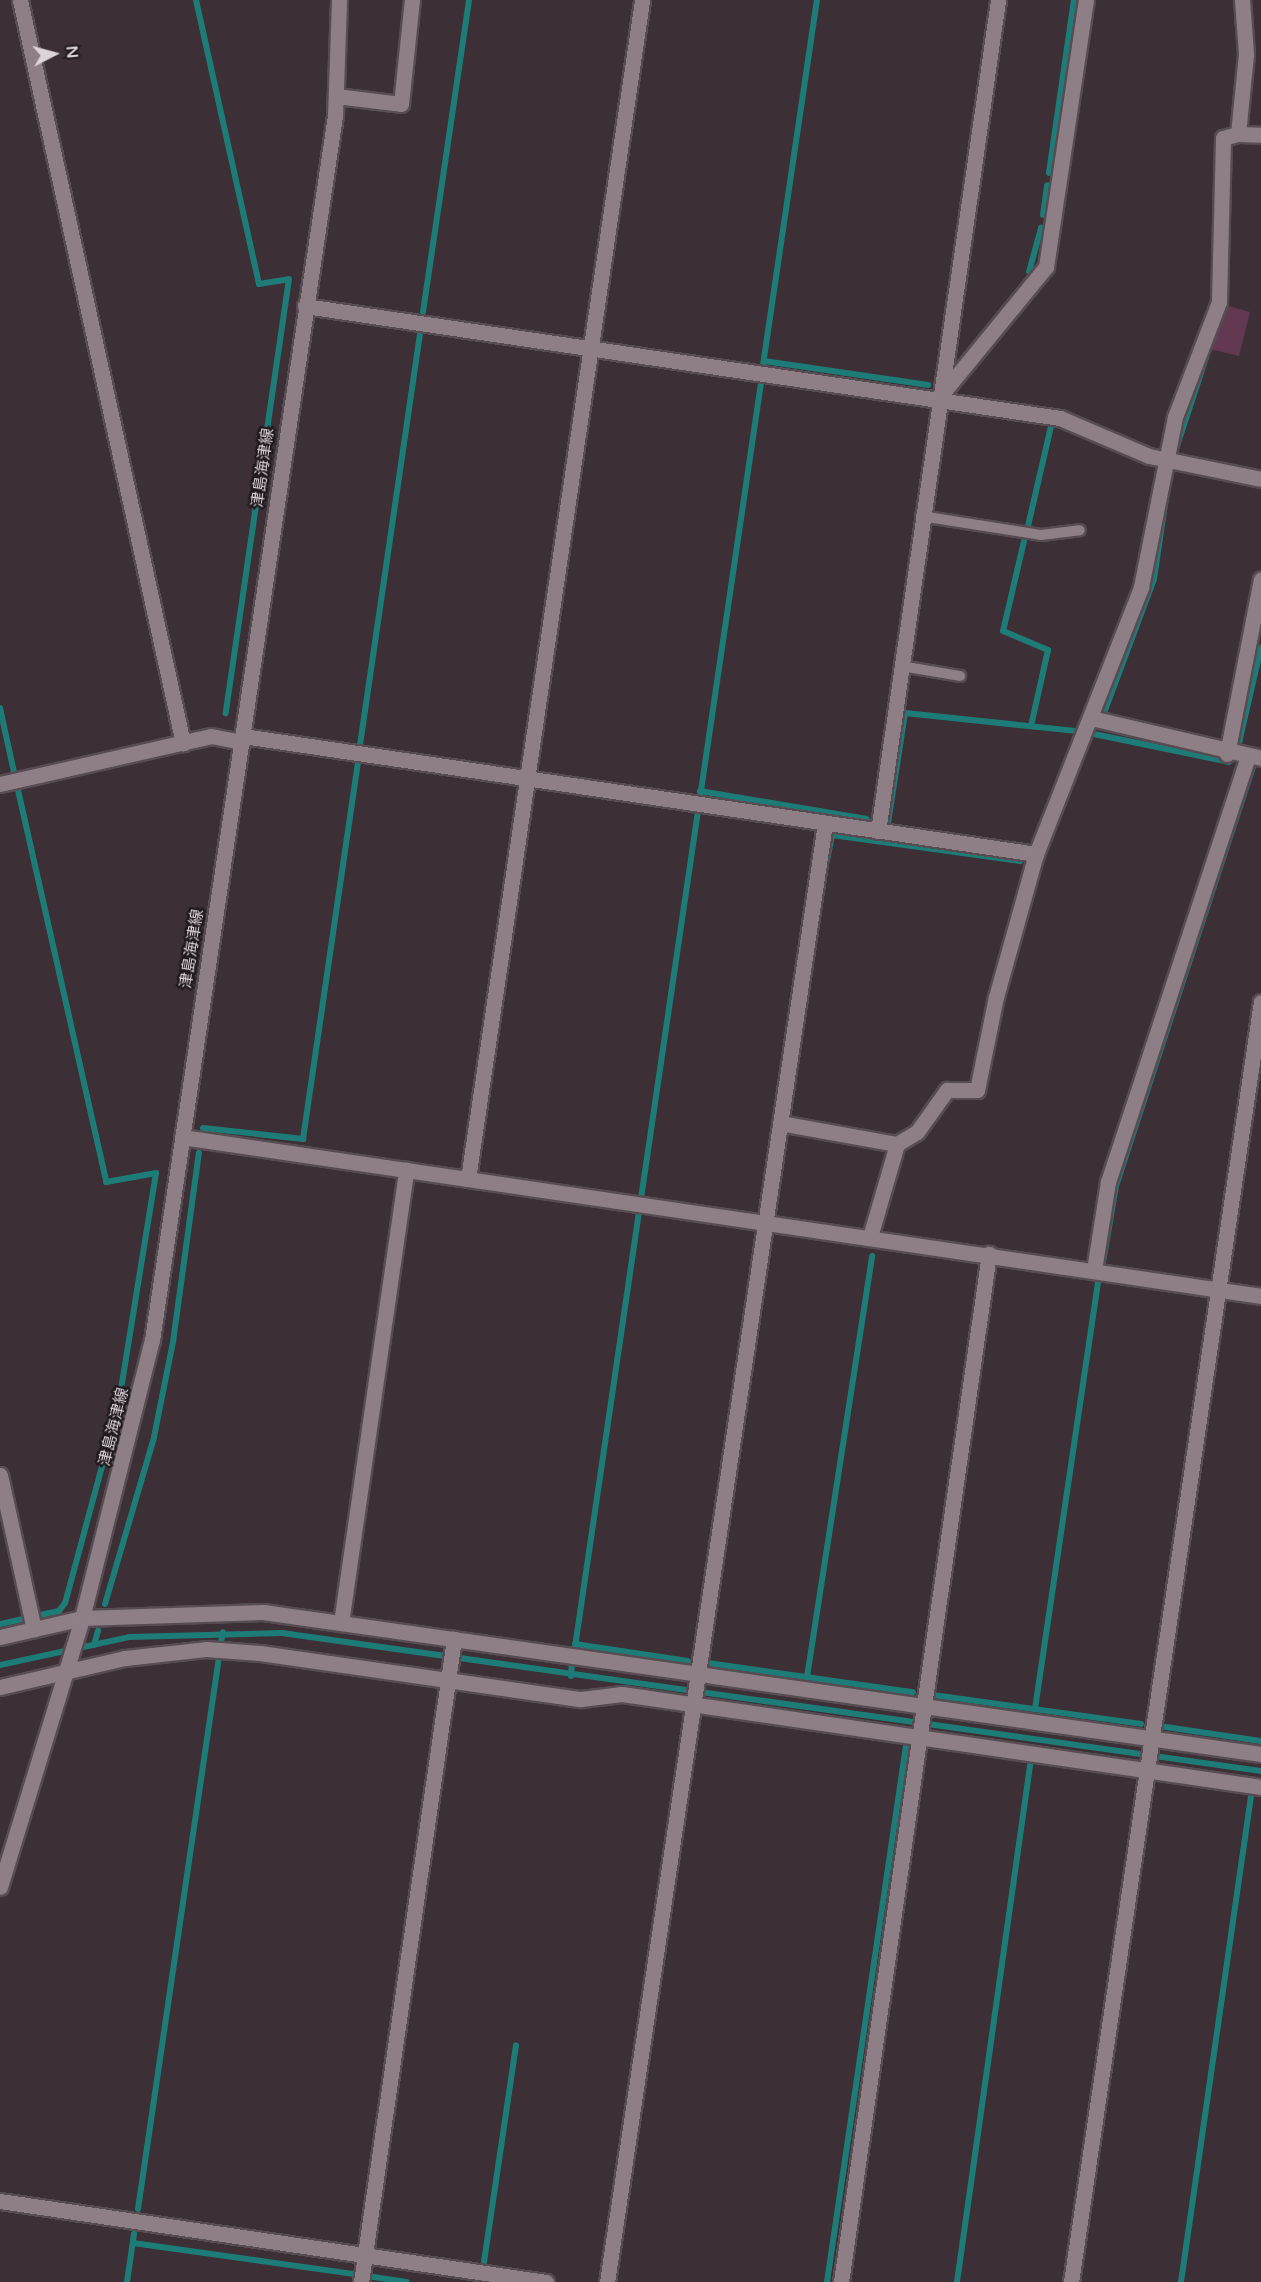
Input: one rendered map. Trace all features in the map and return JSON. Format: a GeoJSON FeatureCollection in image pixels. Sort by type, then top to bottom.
{"type":"FeatureCollection","features":[{"type":"Feature","properties":{"kind":"street"},"geometry":{"type":"LineString","coordinates":[[20,0],[183,743]]}},
{"type":"Feature","properties":{"kind":"street","name":"津島海津線"},"geometry":{"type":"LineString","coordinates":[[0,1887],[82,1618],[135,1424],[182,1137],[336,96],[339,0]]}},
{"type":"Feature","properties":{"kind":"street"},"geometry":{"type":"LineString","coordinates":[[336,96],[402,104],[412,0]]}},
{"type":"Feature","properties":{"kind":"street"},"geometry":{"type":"LineString","coordinates":[[468,1179],[642,0]]}},
{"type":"Feature","properties":{"kind":"street"},"geometry":{"type":"LineString","coordinates":[[878,831],[937,400],[998,0]]}},
{"type":"Feature","properties":{"kind":"street"},"geometry":{"type":"LineString","coordinates":[[937,400],[1046,267],[1086,0]]}},
{"type":"Feature","properties":{"kind":"street"},"geometry":{"type":"LineString","coordinates":[[1238,134],[1246,54],[1242,0]]}},
{"type":"Feature","properties":{"kind":"street"},"geometry":{"type":"LineString","coordinates":[[780,1123],[897,1144],[917,1132],[947,1090],[977,1090],[996,998],[1036,854],[1141,587],[1175,417],[1219,302],[1222,138],[1238,134],[1261,135]]}},
{"type":"Feature","properties":{"kind":"street"},"geometry":{"type":"LineString","coordinates":[[305,306],[1060,418],[1166,459],[1261,479]]}},
{"type":"Feature","properties":{"kind":"street"},"geometry":{"type":"LineString","coordinates":[[1227,754],[1261,579]]}},
{"type":"Feature","properties":{"kind":"street"},"geometry":{"type":"LineString","coordinates":[[1091,718],[1227,754],[1254,757],[1108,1182],[1094,1270]]}},
{"type":"Feature","properties":{"kind":"street"},"geometry":{"type":"LineString","coordinates":[[0,784],[211,736],[527,778],[1036,854]]}},
{"type":"Feature","properties":{"kind":"street"},"geometry":{"type":"LineString","coordinates":[[607,2282],[825,823]]}},
{"type":"Feature","properties":{"kind":"street"},"geometry":{"type":"LineString","coordinates":[[1071,2282],[1149,1742],[1261,1002]]}},
{"type":"Feature","properties":{"kind":"street"},"geometry":{"type":"LineString","coordinates":[[182,1137],[989,1254],[1261,1296]]}},
{"type":"Feature","properties":{"kind":"street"},"geometry":{"type":"LineString","coordinates":[[870,1237],[897,1144]]}},
{"type":"Feature","properties":{"kind":"street"},"geometry":{"type":"LineString","coordinates":[[341,1623],[406,1170]]}},
{"type":"Feature","properties":{"kind":"street"},"geometry":{"type":"LineString","coordinates":[[841,2282],[989,1254]]}},
{"type":"Feature","properties":{"kind":"street"},"geometry":{"type":"LineString","coordinates":[[0,1475],[34,1629]]}},
{"type":"Feature","properties":{"kind":"street"},"geometry":{"type":"LineString","coordinates":[[0,1637],[82,1618],[220,1610],[341,1623],[454,1644],[697,1676],[1149,1742],[1261,1754]]}},
{"type":"Feature","properties":{"kind":"street"},"geometry":{"type":"LineString","coordinates":[[361,2282],[454,1644]]}},
{"type":"Feature","properties":{"kind":"street"},"geometry":{"type":"LineString","coordinates":[[0,1687],[66,1666],[206,1649],[449,1677],[581,1699],[622,1694],[693,1702],[1146,1767],[1261,1787]]}},
{"type":"Feature","properties":{"kind":"street"},"geometry":{"type":"LineString","coordinates":[[0,2201],[546,2282]]}},
{"type":"Feature","properties":{"kind":"lane"},"geometry":{"type":"LineString","coordinates":[[921,516],[1041,535],[1080,530]]}},
{"type":"Feature","properties":{"kind":"lane"},"geometry":{"type":"LineString","coordinates":[[901,666],[960,676]]}},
{"type":"Feature","properties":{"kind":"shaded area"},"geometry":{"type":"Polygon","coordinates":[[[1225,305],[1250,312],[1239,356],[1210,349],[1225,305]]]}},
{"type":"Feature","properties":{"kind":"waterway"},"geometry":{"type":"LineString","coordinates":[[196,0],[259,284],[289,279],[226,713]]}},
{"type":"Feature","properties":{"kind":"waterway"},"geometry":{"type":"LineString","coordinates":[[423,312],[469,0]]}},
{"type":"Feature","properties":{"kind":"waterway"},"geometry":{"type":"LineString","coordinates":[[763,365],[817,0]]}},
{"type":"Feature","properties":{"kind":"waterway"},"geometry":{"type":"LineString","coordinates":[[1049,173],[1074,0]]}},
{"type":"Feature","properties":{"kind":"waterway"},"geometry":{"type":"LineString","coordinates":[[1043,215],[1047,185]]}},
{"type":"Feature","properties":{"kind":"waterway"},"geometry":{"type":"LineString","coordinates":[[1029,272],[1041,228]]}},
{"type":"Feature","properties":{"kind":"waterway"},"geometry":{"type":"LineString","coordinates":[[360,745],[420,332]]}},
{"type":"Feature","properties":{"kind":"waterway"},"geometry":{"type":"LineString","coordinates":[[1176,449],[1206,358]]}},
{"type":"Feature","properties":{"kind":"waterway"},"geometry":{"type":"LineString","coordinates":[[764,361],[928,385]]}},
{"type":"Feature","properties":{"kind":"waterway"},"geometry":{"type":"LineString","coordinates":[[575,1647],[761,383]]}},
{"type":"Feature","properties":{"kind":"waterway"},"geometry":{"type":"LineString","coordinates":[[1028,526],[1051,426]]}},
{"type":"Feature","properties":{"kind":"waterway"},"geometry":{"type":"LineString","coordinates":[[1104,713],[1154,579],[1166,498]]}},
{"type":"Feature","properties":{"kind":"waterway"},"geometry":{"type":"LineString","coordinates":[[1024,541],[1003,631],[1048,650],[1031,726]]}},
{"type":"Feature","properties":{"kind":"waterway"},"geometry":{"type":"LineString","coordinates":[[1239,743],[1261,647]]}},
{"type":"Feature","properties":{"kind":"waterway"},"geometry":{"type":"LineString","coordinates":[[0,708],[14,772]]}},
{"type":"Feature","properties":{"kind":"waterway"},"geometry":{"type":"LineString","coordinates":[[888,823],[905,713],[1075,731]]}},
{"type":"Feature","properties":{"kind":"waterway"},"geometry":{"type":"LineString","coordinates":[[1094,734],[1229,762]]}},
{"type":"Feature","properties":{"kind":"waterway"},"geometry":{"type":"LineString","coordinates":[[203,1128],[303,1139],[358,761]]}},
{"type":"Feature","properties":{"kind":"waterway"},"geometry":{"type":"LineString","coordinates":[[1103,1263],[1116,1186],[1253,767]]}},
{"type":"Feature","properties":{"kind":"waterway"},"geometry":{"type":"LineString","coordinates":[[18,790],[106,1182],[156,1173],[118,1407],[65,1603],[59,1611],[40,1615]]}},
{"type":"Feature","properties":{"kind":"waterway"},"geometry":{"type":"LineString","coordinates":[[700,791],[867,819]]}},
{"type":"Feature","properties":{"kind":"waterway"},"geometry":{"type":"LineString","coordinates":[[827,861],[832,835],[1020,861]]}},
{"type":"Feature","properties":{"kind":"waterway"},"geometry":{"type":"LineString","coordinates":[[105,1604],[154,1437],[173,1342],[199,1153]]}},
{"type":"Feature","properties":{"kind":"waterway"},"geometry":{"type":"LineString","coordinates":[[807,1677],[872,1256]]}},
{"type":"Feature","properties":{"kind":"waterway"},"geometry":{"type":"LineString","coordinates":[[1035,1709],[1098,1282]]}},
{"type":"Feature","properties":{"kind":"waterway"},"geometry":{"type":"LineString","coordinates":[[0,1624],[23,1619]]}},
{"type":"Feature","properties":{"kind":"waterway"},"geometry":{"type":"LineString","coordinates":[[94,1645],[98,1631]]}},
{"type":"Feature","properties":{"kind":"waterway"},"geometry":{"type":"LineString","coordinates":[[221,1642],[223,1632]]}},
{"type":"Feature","properties":{"kind":"waterway"},"geometry":{"type":"LineString","coordinates":[[0,1665],[129,1637],[282,1633],[1261,1771]]}},
{"type":"Feature","properties":{"kind":"waterway"},"geometry":{"type":"LineString","coordinates":[[575,1644],[688,1661]]}},
{"type":"Feature","properties":{"kind":"waterway"},"geometry":{"type":"LineString","coordinates":[[138,2209],[219,1657]]}},
{"type":"Feature","properties":{"kind":"waterway"},"geometry":{"type":"LineString","coordinates":[[571,1676],[572,1662]]}},
{"type":"Feature","properties":{"kind":"waterway"},"geometry":{"type":"LineString","coordinates":[[708,1663],[913,1692]]}},
{"type":"Feature","properties":{"kind":"waterway"},"geometry":{"type":"LineString","coordinates":[[933,1695],[1141,1724]]}},
{"type":"Feature","properties":{"kind":"waterway"},"geometry":{"type":"LineString","coordinates":[[1159,1726],[1261,1741]]}},
{"type":"Feature","properties":{"kind":"waterway"},"geometry":{"type":"LineString","coordinates":[[827,2282],[906,1746]]}},
{"type":"Feature","properties":{"kind":"waterway"},"geometry":{"type":"LineString","coordinates":[[957,2282],[1031,1759]]}},
{"type":"Feature","properties":{"kind":"waterway"},"geometry":{"type":"LineString","coordinates":[[1181,2282],[1252,1790]]}},
{"type":"Feature","properties":{"kind":"waterway"},"geometry":{"type":"LineString","coordinates":[[484,2262],[516,2045]]}},
{"type":"Feature","properties":{"kind":"waterway"},"geometry":{"type":"LineString","coordinates":[[127,2282],[134,2234]]}},
{"type":"Feature","properties":{"kind":"waterway"},"geometry":{"type":"LineString","coordinates":[[133,2243],[353,2274]]}},
{"type":"Feature","properties":{"kind":"waterway"},"geometry":{"type":"LineString","coordinates":[[367,2276],[407,2282]]}}]}
